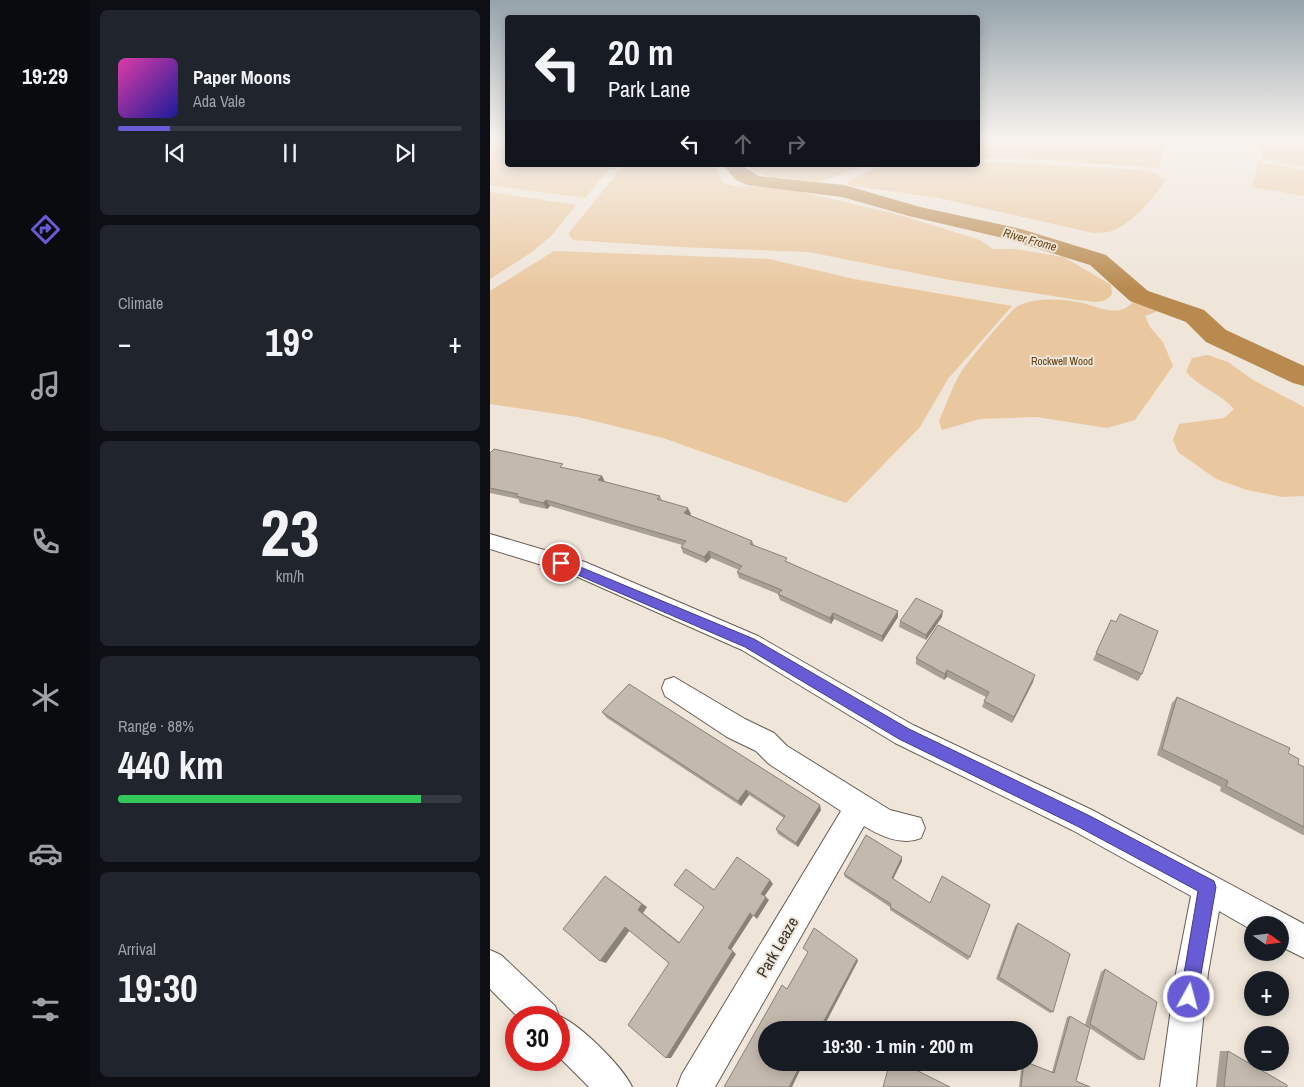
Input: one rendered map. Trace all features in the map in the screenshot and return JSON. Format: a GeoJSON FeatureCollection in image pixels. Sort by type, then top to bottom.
{"type":"FeatureCollection","features":[{"type":"Feature","properties":{"kind":"street"},"geometry":{"type":"LineString","coordinates":[[490,541],[578,568],[750,643],[904,734],[1082,820],[1259,916]]}},
{"type":"Feature","properties":{"kind":"street"},"geometry":{"type":"LineString","coordinates":[[674,688],[736,728],[766,742],[778,755],[885,823],[911,828]]}},
{"type":"Feature","properties":{"kind":"street","name":"Park Leaze"},"geometry":{"type":"LineString","coordinates":[[695,1087],[859,806]]}},
{"type":"Feature","properties":{"kind":"street"},"geometry":{"type":"LineString","coordinates":[[1178,1087],[1192,973],[1208,887]]}},
{"type":"Feature","properties":{"kind":"street"},"geometry":{"type":"LineString","coordinates":[[1289,933],[1304,942]]}},
{"type":"Feature","properties":{"kind":"street"},"geometry":{"type":"LineString","coordinates":[[490,966],[531,1006]]}},
{"type":"Feature","properties":{"kind":"street"},"geometry":{"type":"LineString","coordinates":[[570,1044],[614,1087]]}},
{"type":"Feature","properties":{"kind":"green space"},"geometry":{"type":"Polygon","coordinates":[[[517,189],[593,189],[585,198],[517,189]]]}},
{"type":"Feature","properties":{"kind":"green space"},"geometry":{"type":"Polygon","coordinates":[[[605,189],[787,189],[900,215],[980,240],[993,249],[1015,249],[1064,257],[1111,285],[1112,294],[1105,300],[1093,302],[950,280],[808,252],[680,247],[573,240],[568,234],[605,189]]]}},
{"type":"Feature","properties":{"kind":"green space"},"geometry":{"type":"Polygon","coordinates":[[[874,189],[1159,189],[1148,203],[1128,222],[1112,231],[1093,233],[938,198],[874,189]]]}},
{"type":"Feature","properties":{"kind":"green space"},"geometry":{"type":"Polygon","coordinates":[[[1262,189],[1304,189],[1304,196],[1262,189]]]}},
{"type":"Feature","properties":{"kind":"green space"},"geometry":{"type":"Polygon","coordinates":[[[490,192],[576,205],[552,235],[532,252],[490,279],[490,192]]]}},
{"type":"Feature","properties":{"kind":"green space"},"geometry":{"type":"Polygon","coordinates":[[[554,251],[769,259],[854,279],[1012,306],[948,379],[920,427],[846,503],[663,438],[578,417],[490,404],[490,291],[554,251]]]}},
{"type":"Feature","properties":{"kind":"green space","name":"Rockwell Wood"},"geometry":{"type":"Polygon","coordinates":[[[1137,297],[1157,305],[1161,310],[1145,316],[1150,327],[1163,342],[1173,366],[1135,420],[1107,428],[1036,417],[980,419],[942,430],[939,421],[961,372],[998,326],[1018,306],[1033,301],[1058,300],[1118,310],[1131,304],[1137,297]]]}},
{"type":"Feature","properties":{"kind":"green space"},"geometry":{"type":"Polygon","coordinates":[[[1208,355],[1228,362],[1253,380],[1304,407],[1304,496],[1282,497],[1247,490],[1216,479],[1178,452],[1173,440],[1179,424],[1224,418],[1234,409],[1186,372],[1192,358],[1208,355]]]}},
{"type":"Feature","properties":{"kind":"building"},"geometry":{"type":"Polygon","coordinates":[[[494,449],[563,464],[560,467],[602,476],[598,480],[660,496],[657,499],[688,508],[684,513],[752,541],[750,544],[787,558],[785,561],[898,611],[882,636],[833,613],[830,618],[778,594],[782,590],[737,572],[742,566],[709,551],[704,557],[681,547],[686,541],[546,500],[543,503],[516,496],[518,494],[490,488],[490,453],[494,449]]]}},
{"type":"Feature","properties":{"kind":"building"},"geometry":{"type":"Polygon","coordinates":[[[916,598],[943,611],[926,635],[900,621],[916,598]]]}},
{"type":"Feature","properties":{"kind":"building"},"geometry":{"type":"Polygon","coordinates":[[[1120,614],[1158,631],[1142,674],[1096,653],[1111,620],[1116,622],[1120,614]]]}},
{"type":"Feature","properties":{"kind":"building"},"geometry":{"type":"Polygon","coordinates":[[[938,625],[1035,675],[1014,717],[984,701],[989,692],[947,670],[945,674],[916,658],[938,625]]]}},
{"type":"Feature","properties":{"kind":"building"},"geometry":{"type":"Polygon","coordinates":[[[629,684],[820,805],[796,843],[776,829],[785,816],[746,790],[738,801],[602,712],[629,684]]]}},
{"type":"Feature","properties":{"kind":"building"},"geometry":{"type":"Polygon","coordinates":[[[1177,697],[1290,748],[1288,753],[1299,759],[1298,764],[1304,767],[1304,827],[1226,786],[1228,781],[1162,749],[1177,697]]]}},
{"type":"Feature","properties":{"kind":"building"},"geometry":{"type":"Polygon","coordinates":[[[866,835],[902,857],[892,878],[930,903],[942,876],[990,905],[970,957],[890,907],[891,904],[844,874],[866,835]]]}},
{"type":"Feature","properties":{"kind":"building"},"geometry":{"type":"Polygon","coordinates":[[[737,857],[770,880],[761,894],[766,897],[754,916],[750,913],[728,948],[733,951],[666,1058],[628,1025],[669,963],[625,927],[600,961],[563,929],[605,876],[642,904],[638,910],[679,943],[704,907],[674,885],[686,869],[714,890],[737,857]]]}},
{"type":"Feature","properties":{"kind":"building"},"geometry":{"type":"Polygon","coordinates":[[[1018,923],[1070,954],[1053,1012],[999,977],[1018,923]]]}},
{"type":"Feature","properties":{"kind":"building"},"geometry":{"type":"Polygon","coordinates":[[[814,928],[857,959],[824,1021],[762,1021],[782,985],[787,989],[808,952],[803,948],[814,928]]]}},
{"type":"Feature","properties":{"kind":"building"},"geometry":{"type":"Polygon","coordinates":[[[1105,969],[1157,1002],[1144,1060],[1090,1024],[1105,969]]]}},
{"type":"Feature","properties":{"kind":"building"},"geometry":{"type":"Polygon","coordinates":[[[1070,1016],[1090,1028],[1076,1081],[1090,1087],[1021,1087],[1023,1071],[1038,1071],[1038,1067],[1054,1073],[1070,1016]]]}},
{"type":"Feature","properties":{"kind":"building"},"geometry":{"type":"Polygon","coordinates":[[[758,1027],[758,1071],[797,1071],[789,1087],[724,1087],[758,1027]]]}},
{"type":"Feature","properties":{"kind":"building"},"geometry":{"type":"Polygon","coordinates":[[[1228,1051],[1244,1060],[1244,1071],[1263,1071],[1287,1085],[1287,1087],[1224,1087],[1228,1051]]]}},
{"type":"Feature","properties":{"kind":"building"},"geometry":{"type":"Polygon","coordinates":[[[887,1071],[918,1071],[950,1087],[883,1087],[887,1071]]]}},
{"type":"Feature","properties":{"kind":"waterway","name":"River Frome"},"geometry":{"type":"LineString","coordinates":[[824,189],[844,191],[916,212],[1013,234],[1098,260],[1139,296],[1195,316],[1216,336],[1304,377]]}},
{"type":"Feature","properties":{"kind":"route"},"geometry":{"type":"LineString","coordinates":[[561,563],[578,568],[750,643],[904,734],[1082,820],[1208,887],[1189,997]]}}]}
